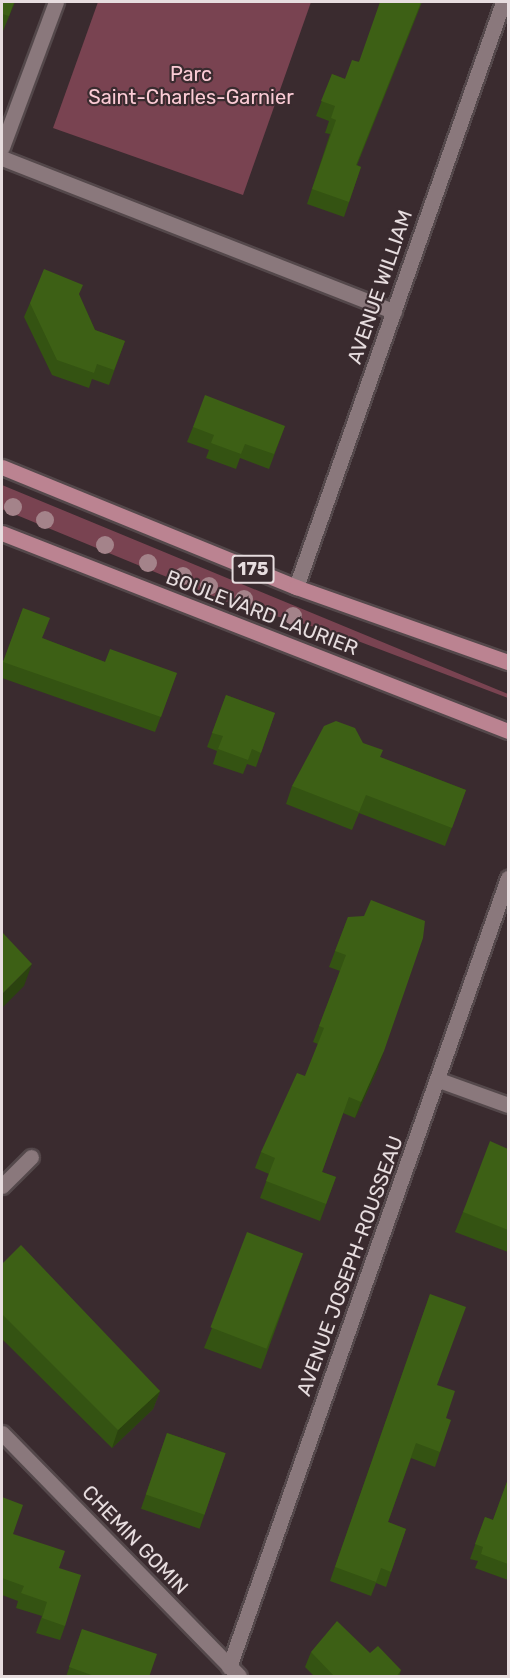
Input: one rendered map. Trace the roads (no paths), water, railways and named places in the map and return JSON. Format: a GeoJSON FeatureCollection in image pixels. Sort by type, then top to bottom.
{"type":"FeatureCollection","features":[{"type":"Feature","properties":{"kind":"main road","name":"BOULEVARD LAURIER"},"geometry":{"type":"LineString","coordinates":[[2,466],[296,587],[508,662]]}},
{"type":"Feature","properties":{"kind":"main road","name":"BOULEVARD LAURIER"},"geometry":{"type":"LineString","coordinates":[[2,533],[508,731]]}},
{"type":"Feature","properties":{"kind":"street"},"geometry":{"type":"LineString","coordinates":[[2,147],[56,2]]}},
{"type":"Feature","properties":{"kind":"street","name":"AVENUE WILLIAM"},"geometry":{"type":"LineString","coordinates":[[296,587],[503,2]]}},
{"type":"Feature","properties":{"kind":"street"},"geometry":{"type":"LineString","coordinates":[[2,158],[394,312]]}},
{"type":"Feature","properties":{"kind":"street","name":"AVENUE JOSEPH-ROUSSEAU"},"geometry":{"type":"LineString","coordinates":[[234,1672],[508,878]]}},
{"type":"Feature","properties":{"kind":"street"},"geometry":{"type":"LineString","coordinates":[[439,1080],[508,1105]]}},
{"type":"Feature","properties":{"kind":"street"},"geometry":{"type":"LineString","coordinates":[[2,1186],[31,1157]]}},
{"type":"Feature","properties":{"kind":"street","name":"CHEMIN GOMIN"},"geometry":{"type":"LineString","coordinates":[[2,1433],[234,1672]]}},
{"type":"Feature","properties":{"kind":"park label","name":"Parc Saint-Charles-Garnier"},"geometry":{"type":"Point","coordinates":[191,86]}}]}
